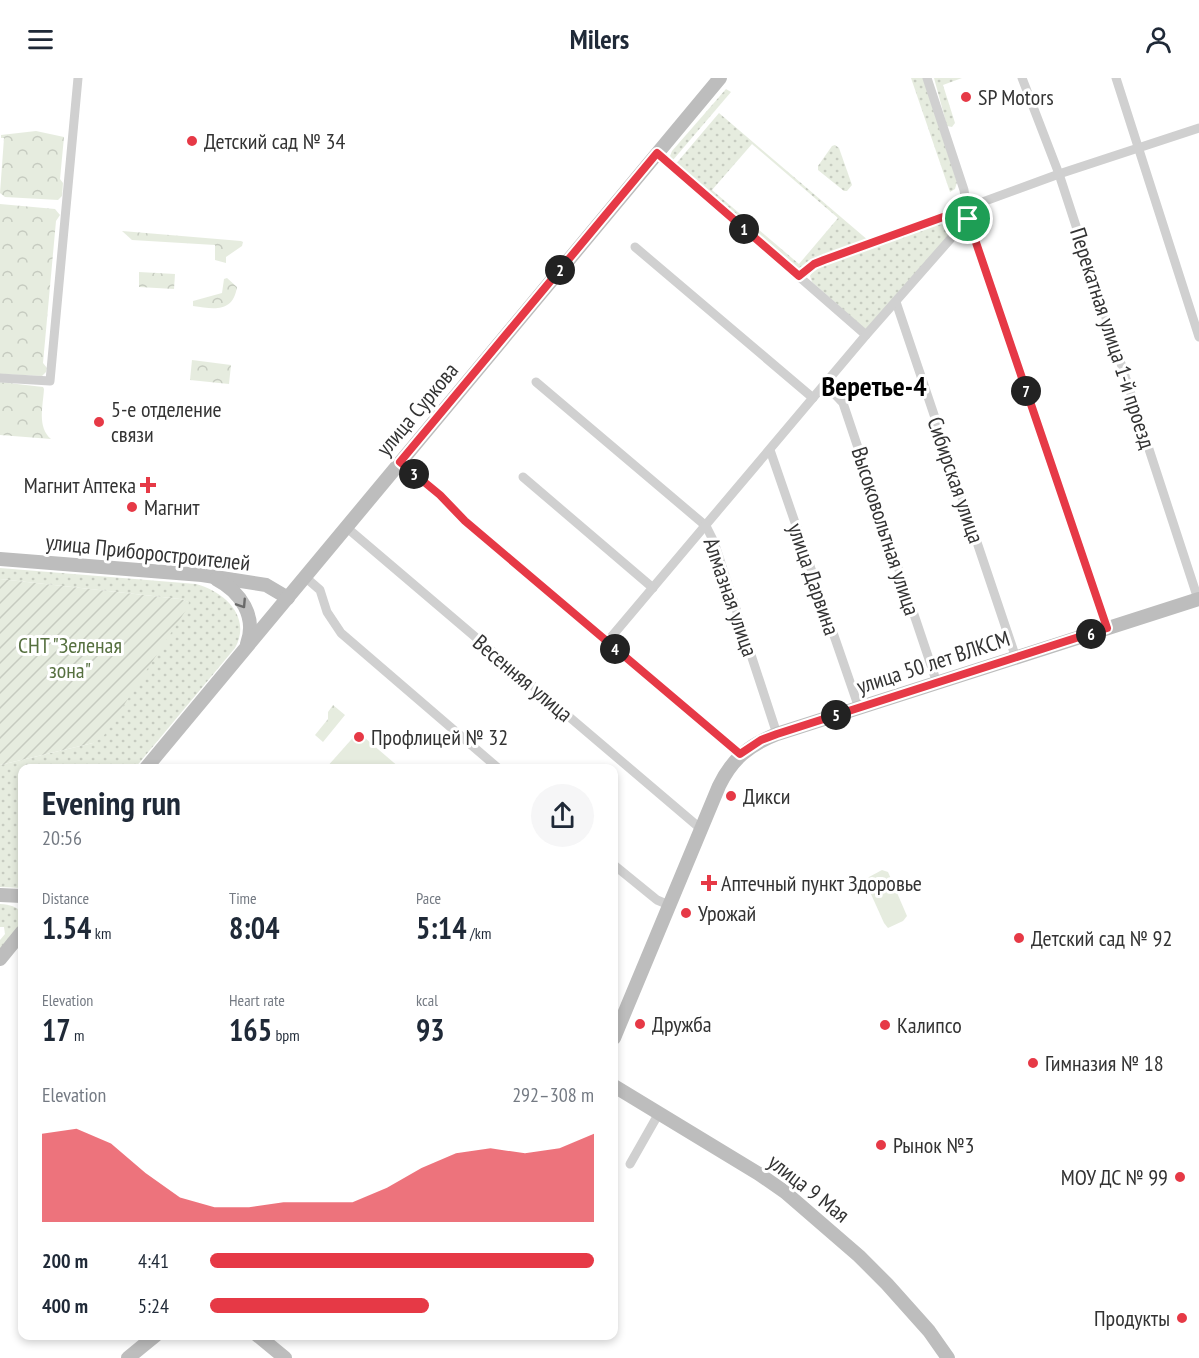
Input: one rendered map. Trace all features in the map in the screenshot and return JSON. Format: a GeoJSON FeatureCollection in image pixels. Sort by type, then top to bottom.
{"type":"FeatureCollection","features":[{"type":"Feature","properties":{"kind":"main road","name":"улица Суркова"},"geometry":{"type":"LineString","coordinates":[[149,764],[720,78]]}},
{"type":"Feature","properties":{"kind":"main road","name":"улица Приборостроителей"},"geometry":{"type":"LineString","coordinates":[[0,559],[202,575],[266,585],[288,598]]}},
{"type":"Feature","properties":{"kind":"main road"},"geometry":{"type":"LineString","coordinates":[[202,575],[223,583],[246,607],[250,618],[250,634],[243,652]]}},
{"type":"Feature","properties":{"kind":"main road","name":"улица 50 лет ВЛКСМ"},"geometry":{"type":"LineString","coordinates":[[618,1028],[701,829],[726,773],[740,754],[761,740],[777,734],[1198,599]]}},
{"type":"Feature","properties":{"kind":"main road"},"geometry":{"type":"LineString","coordinates":[[0,895],[18,896]]}},
{"type":"Feature","properties":{"kind":"main road"},"geometry":{"type":"LineString","coordinates":[[0,959],[18,937]]}},
{"type":"Feature","properties":{"kind":"main road","name":"улица 9 Мая"},"geometry":{"type":"LineString","coordinates":[[618,1088],[765,1178],[797,1202],[859,1256],[887,1284],[929,1331],[948,1358]]}},
{"type":"Feature","properties":{"kind":"main road"},"geometry":{"type":"LineString","coordinates":[[128,1358],[150,1340]]}},
{"type":"Feature","properties":{"kind":"main road"},"geometry":{"type":"LineString","coordinates":[[263,1340],[285,1358]]}},
{"type":"Feature","properties":{"kind":"street"},"geometry":{"type":"LineString","coordinates":[[0,378],[50,381],[78,78]]}},
{"type":"Feature","properties":{"kind":"street"},"geometry":{"type":"LineString","coordinates":[[927,78],[964,190],[968,219],[1107,628]]}},
{"type":"Feature","properties":{"kind":"street","name":"Перекатная улица 1-й проезд"},"geometry":{"type":"LineString","coordinates":[[1022,78],[1059,174],[1198,599]]}},
{"type":"Feature","properties":{"kind":"street"},"geometry":{"type":"LineString","coordinates":[[1116,78],[1199,337]]}},
{"type":"Feature","properties":{"kind":"street"},"geometry":{"type":"LineString","coordinates":[[799,276],[814,264],[824,260],[1059,174],[1199,128]]}},
{"type":"Feature","properties":{"kind":"street"},"geometry":{"type":"LineString","coordinates":[[657,153],[866,335]]}},
{"type":"Feature","properties":{"kind":"street"},"geometry":{"type":"LineString","coordinates":[[607,642],[866,335],[968,219]]}},
{"type":"Feature","properties":{"kind":"street"},"geometry":{"type":"LineString","coordinates":[[635,247],[813,398]]}},
{"type":"Feature","properties":{"kind":"street","name":"Сибирская улица"},"geometry":{"type":"LineString","coordinates":[[896,302],[1016,658]]}},
{"type":"Feature","properties":{"kind":"street","name":"Алмазная улица"},"geometry":{"type":"LineString","coordinates":[[536,382],[705,526],[714,542],[777,734]]}},
{"type":"Feature","properties":{"kind":"street","name":"Высоковольтная улица"},"geometry":{"type":"LineString","coordinates":[[826,385],[843,403],[937,683]]}},
{"type":"Feature","properties":{"kind":"street","name":"улица Дарвина"},"geometry":{"type":"LineString","coordinates":[[770,450],[859,708]]}},
{"type":"Feature","properties":{"kind":"street"},"geometry":{"type":"LineString","coordinates":[[400,462],[440,495],[465,521],[740,754]]}},
{"type":"Feature","properties":{"kind":"street"},"geometry":{"type":"LineString","coordinates":[[523,477],[653,588]]}},
{"type":"Feature","properties":{"kind":"street","name":"Весенняя улица"},"geometry":{"type":"LineString","coordinates":[[346,527],[701,829]]}},
{"type":"Feature","properties":{"kind":"street"},"geometry":{"type":"LineString","coordinates":[[305,577],[321,590],[327,612],[341,633],[493,764]]}},
{"type":"Feature","properties":{"kind":"street"},"geometry":{"type":"LineString","coordinates":[[618,868],[657,900],[669,905]]}},
{"type":"Feature","properties":{"kind":"street"},"geometry":{"type":"LineString","coordinates":[[630,1164],[659,1113]]}},
{"type":"Feature","properties":{"kind":"green space"},"geometry":{"type":"Polygon","coordinates":[[[911,78],[923,78],[957,182],[955,189],[950,192],[911,78]]]}},
{"type":"Feature","properties":{"kind":"green space"},"geometry":{"type":"Polygon","coordinates":[[[934,78],[962,78],[943,85],[955,123],[952,127],[947,126],[934,78]]]}},
{"type":"Feature","properties":{"kind":"green space"},"geometry":{"type":"Polygon","coordinates":[[[726,89],[731,92],[673,160],[670,156],[672,151],[726,89]]]}},
{"type":"Feature","properties":{"kind":"green space"},"geometry":{"type":"Polygon","coordinates":[[[719,113],[869,241],[802,268],[796,268],[674,166],[719,113]],[[752,144],[712,190],[799,264],[838,218],[752,144]]]}},
{"type":"Feature","properties":{"kind":"green space"},"geometry":{"type":"Polygon","coordinates":[[[36,131],[64,137],[60,179],[63,183],[62,196],[58,200],[5,197],[0,193],[4,138],[1,138],[1,135],[36,131]]]}},
{"type":"Feature","properties":{"kind":"green space"},"geometry":{"type":"Polygon","coordinates":[[[835,145],[839,148],[852,185],[847,191],[818,170],[818,166],[835,145]]]}},
{"type":"Feature","properties":{"kind":"green space"},"geometry":{"type":"Polygon","coordinates":[[[0,204],[55,209],[60,215],[56,221],[43,363],[47,368],[42,376],[0,374],[0,204]]]}},
{"type":"Feature","properties":{"kind":"green space"},"geometry":{"type":"Polygon","coordinates":[[[964,213],[964,219],[866,330],[812,282],[810,276],[813,270],[820,266],[964,213]]]}},
{"type":"Feature","properties":{"kind":"green space"},"geometry":{"type":"Polygon","coordinates":[[[122,231],[243,242],[242,246],[226,257],[226,263],[215,260],[215,245],[132,240],[122,231]]]}},
{"type":"Feature","properties":{"kind":"green space"},"geometry":{"type":"Polygon","coordinates":[[[139,272],[175,274],[174,289],[139,287],[139,272]]]}},
{"type":"Feature","properties":{"kind":"green space"},"geometry":{"type":"Polygon","coordinates":[[[227,278],[237,287],[235,295],[227,305],[215,308],[193,306],[193,301],[222,293],[224,279],[227,278]]]}},
{"type":"Feature","properties":{"kind":"green space"},"geometry":{"type":"Polygon","coordinates":[[[192,360],[231,365],[229,384],[190,380],[192,360]]]}},
{"type":"Feature","properties":{"kind":"green space"},"geometry":{"type":"Polygon","coordinates":[[[0,382],[43,387],[42,422],[51,439],[0,435],[0,382]]]}},
{"type":"Feature","properties":{"kind":"green space"},"geometry":{"type":"Polygon","coordinates":[[[0,568],[196,584],[217,593],[226,600],[238,616],[240,626],[235,648],[138,764],[18,764],[18,888],[0,887],[0,765],[93,743],[188,602],[180,599],[0,579],[0,568]]]}},
{"type":"Feature","properties":{"kind":"green space","name":"СНТ \"Зеленая зона\""},"geometry":{"type":"Polygon","coordinates":[[[0,579],[180,599],[189,602],[188,607],[103,737],[93,743],[0,765],[0,579]]]}},
{"type":"Feature","properties":{"kind":"green space"},"geometry":{"type":"Polygon","coordinates":[[[333,705],[345,715],[323,742],[315,735],[328,719],[328,712],[333,705]]]}},
{"type":"Feature","properties":{"kind":"green space"},"geometry":{"type":"Polygon","coordinates":[[[358,732],[395,764],[330,764],[358,732]]]}},
{"type":"Feature","properties":{"kind":"green space"},"geometry":{"type":"Polygon","coordinates":[[[882,870],[888,872],[907,916],[903,921],[888,928],[866,883],[869,877],[882,870]]]}},
{"type":"Feature","properties":{"kind":"green space"},"geometry":{"type":"Polygon","coordinates":[[[0,904],[13,906],[18,910],[18,929],[0,952],[0,940],[5,934],[4,927],[0,927],[0,904]]]}},
{"type":"Feature","properties":{"kind":"place","name":"SP Motors"},"geometry":{"type":"Point","coordinates":[966,97]}},
{"type":"Feature","properties":{"kind":"place","name":"Детский сад № 34"},"geometry":{"type":"Point","coordinates":[192,141]}},
{"type":"Feature","properties":{"kind":"place","name":"5-е отделение связи"},"geometry":{"type":"Point","coordinates":[99,422]}},
{"type":"Feature","properties":{"kind":"place","name":"Магнит Аптека"},"geometry":{"type":"Point","coordinates":[148,485]}},
{"type":"Feature","properties":{"kind":"place","name":"Магнит"},"geometry":{"type":"Point","coordinates":[132,507]}},
{"type":"Feature","properties":{"kind":"place","name":"Профлицей № 32"},"geometry":{"type":"Point","coordinates":[359,737]}},
{"type":"Feature","properties":{"kind":"place","name":"Дикси"},"geometry":{"type":"Point","coordinates":[731,796]}},
{"type":"Feature","properties":{"kind":"place","name":"Аптечный пункт Здоровье"},"geometry":{"type":"Point","coordinates":[709,883]}},
{"type":"Feature","properties":{"kind":"place","name":"Урожай"},"geometry":{"type":"Point","coordinates":[686,913]}},
{"type":"Feature","properties":{"kind":"place","name":"Детский сад № 92"},"geometry":{"type":"Point","coordinates":[1019,938]}},
{"type":"Feature","properties":{"kind":"place","name":"Дружба"},"geometry":{"type":"Point","coordinates":[640,1024]}},
{"type":"Feature","properties":{"kind":"place","name":"Калипсо"},"geometry":{"type":"Point","coordinates":[885,1025]}},
{"type":"Feature","properties":{"kind":"place","name":"Гимназия № 18"},"geometry":{"type":"Point","coordinates":[1033,1063]}},
{"type":"Feature","properties":{"kind":"place","name":"Рынок №3"},"geometry":{"type":"Point","coordinates":[881,1145]}},
{"type":"Feature","properties":{"kind":"place","name":"МОУ ДС № 99"},"geometry":{"type":"Point","coordinates":[1180,1177]}},
{"type":"Feature","properties":{"kind":"place","name":"Продукты"},"geometry":{"type":"Point","coordinates":[1182,1318]}},
{"type":"Feature","properties":{"kind":"district","name":"Веретье-4"},"geometry":{"type":"Point","coordinates":[874,385]}},
{"type":"Feature","properties":{"kind":"route"},"geometry":{"type":"LineString","coordinates":[[657,153],[799,276],[814,264],[968,208],[968,219],[1107,628],[777,734],[748,747],[740,754],[465,521],[440,495],[400,462],[657,153]]}}]}
